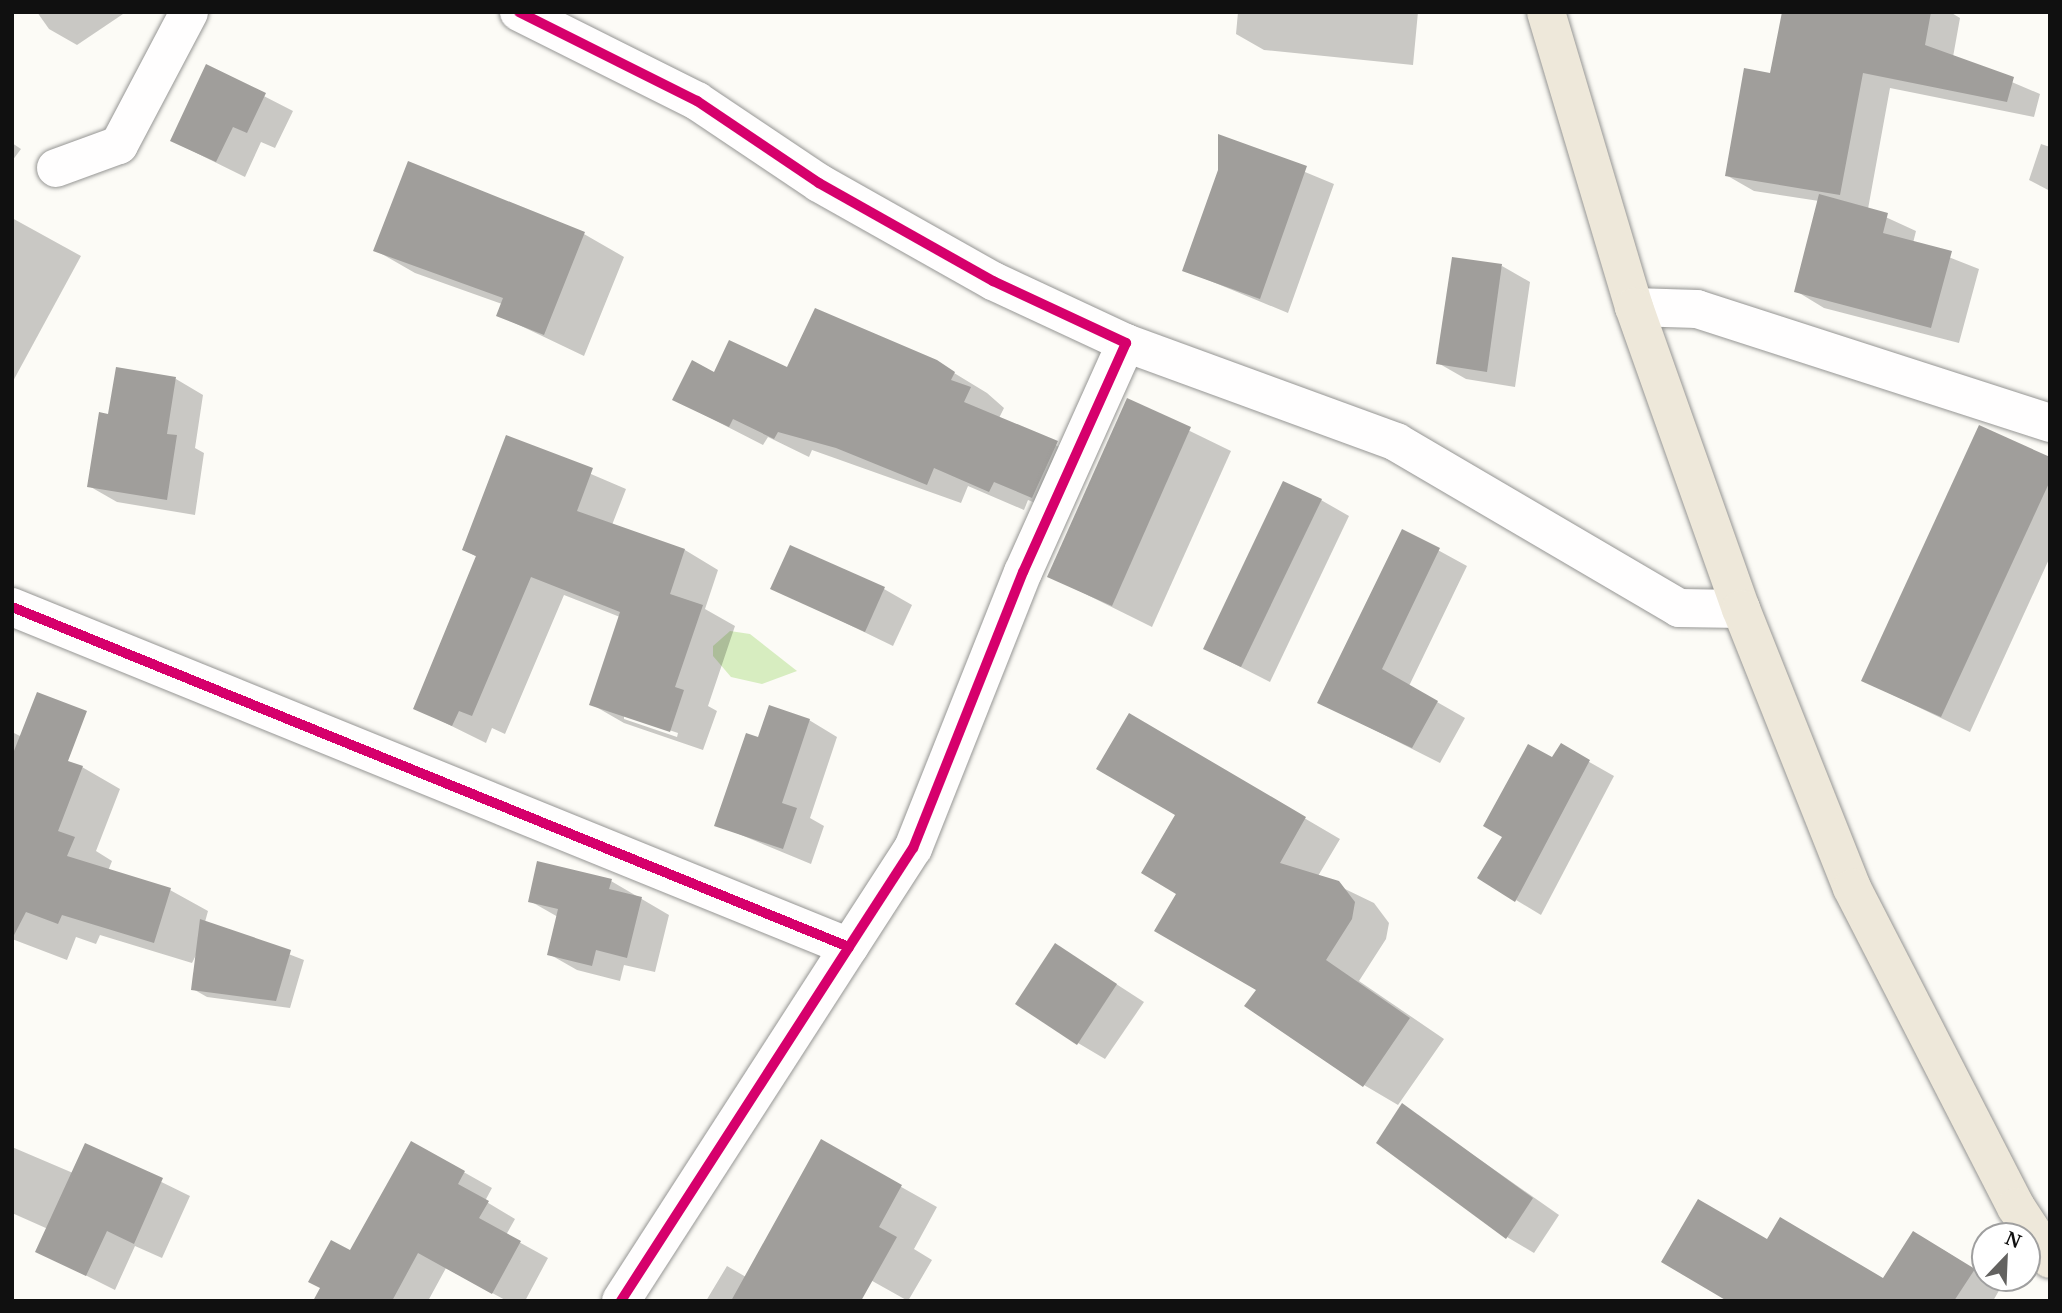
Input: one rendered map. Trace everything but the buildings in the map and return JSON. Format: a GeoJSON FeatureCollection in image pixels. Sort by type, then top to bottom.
{"type":"FeatureCollection","features":[{"type":"Feature","properties":{"kind":"main road"},"geometry":{"type":"LineString","coordinates":[[1546,12],[1634,307],[1741,609],[1852,888],[2016,1207],[2050,1259]]}},
{"type":"Feature","properties":{"kind":"street"},"geometry":{"type":"LineString","coordinates":[[56,169],[119,145],[189,12]]}},
{"type":"Feature","properties":{"kind":"street"},"geometry":{"type":"LineString","coordinates":[[519,12],[697,102],[819,183],[993,281],[1126,343],[1396,442],[1679,608],[1741,609]]}},
{"type":"Feature","properties":{"kind":"street"},"geometry":{"type":"LineString","coordinates":[[1634,307],[1697,309],[2050,423]]}},
{"type":"Feature","properties":{"kind":"street"},"geometry":{"type":"LineString","coordinates":[[621,1301],[913,848],[1023,572],[1126,343]]}},
{"type":"Feature","properties":{"kind":"street"},"geometry":{"type":"LineString","coordinates":[[12,607],[849,947]]}},
{"type":"Feature","properties":{"kind":"green space"},"geometry":{"type":"Polygon","coordinates":[[[730,631],[750,634],[797,671],[762,684],[731,677],[713,656],[713,646],[730,631]]]}},
{"type":"Feature","properties":{"kind":"cycle path"},"geometry":{"type":"LineString","coordinates":[[519,12],[697,101],[819,183],[993,281],[1126,343],[1023,572],[913,848],[849,947]]}},
{"type":"Feature","properties":{"kind":"cycle path"},"geometry":{"type":"LineString","coordinates":[[12,607],[849,947],[621,1301]]}}]}
